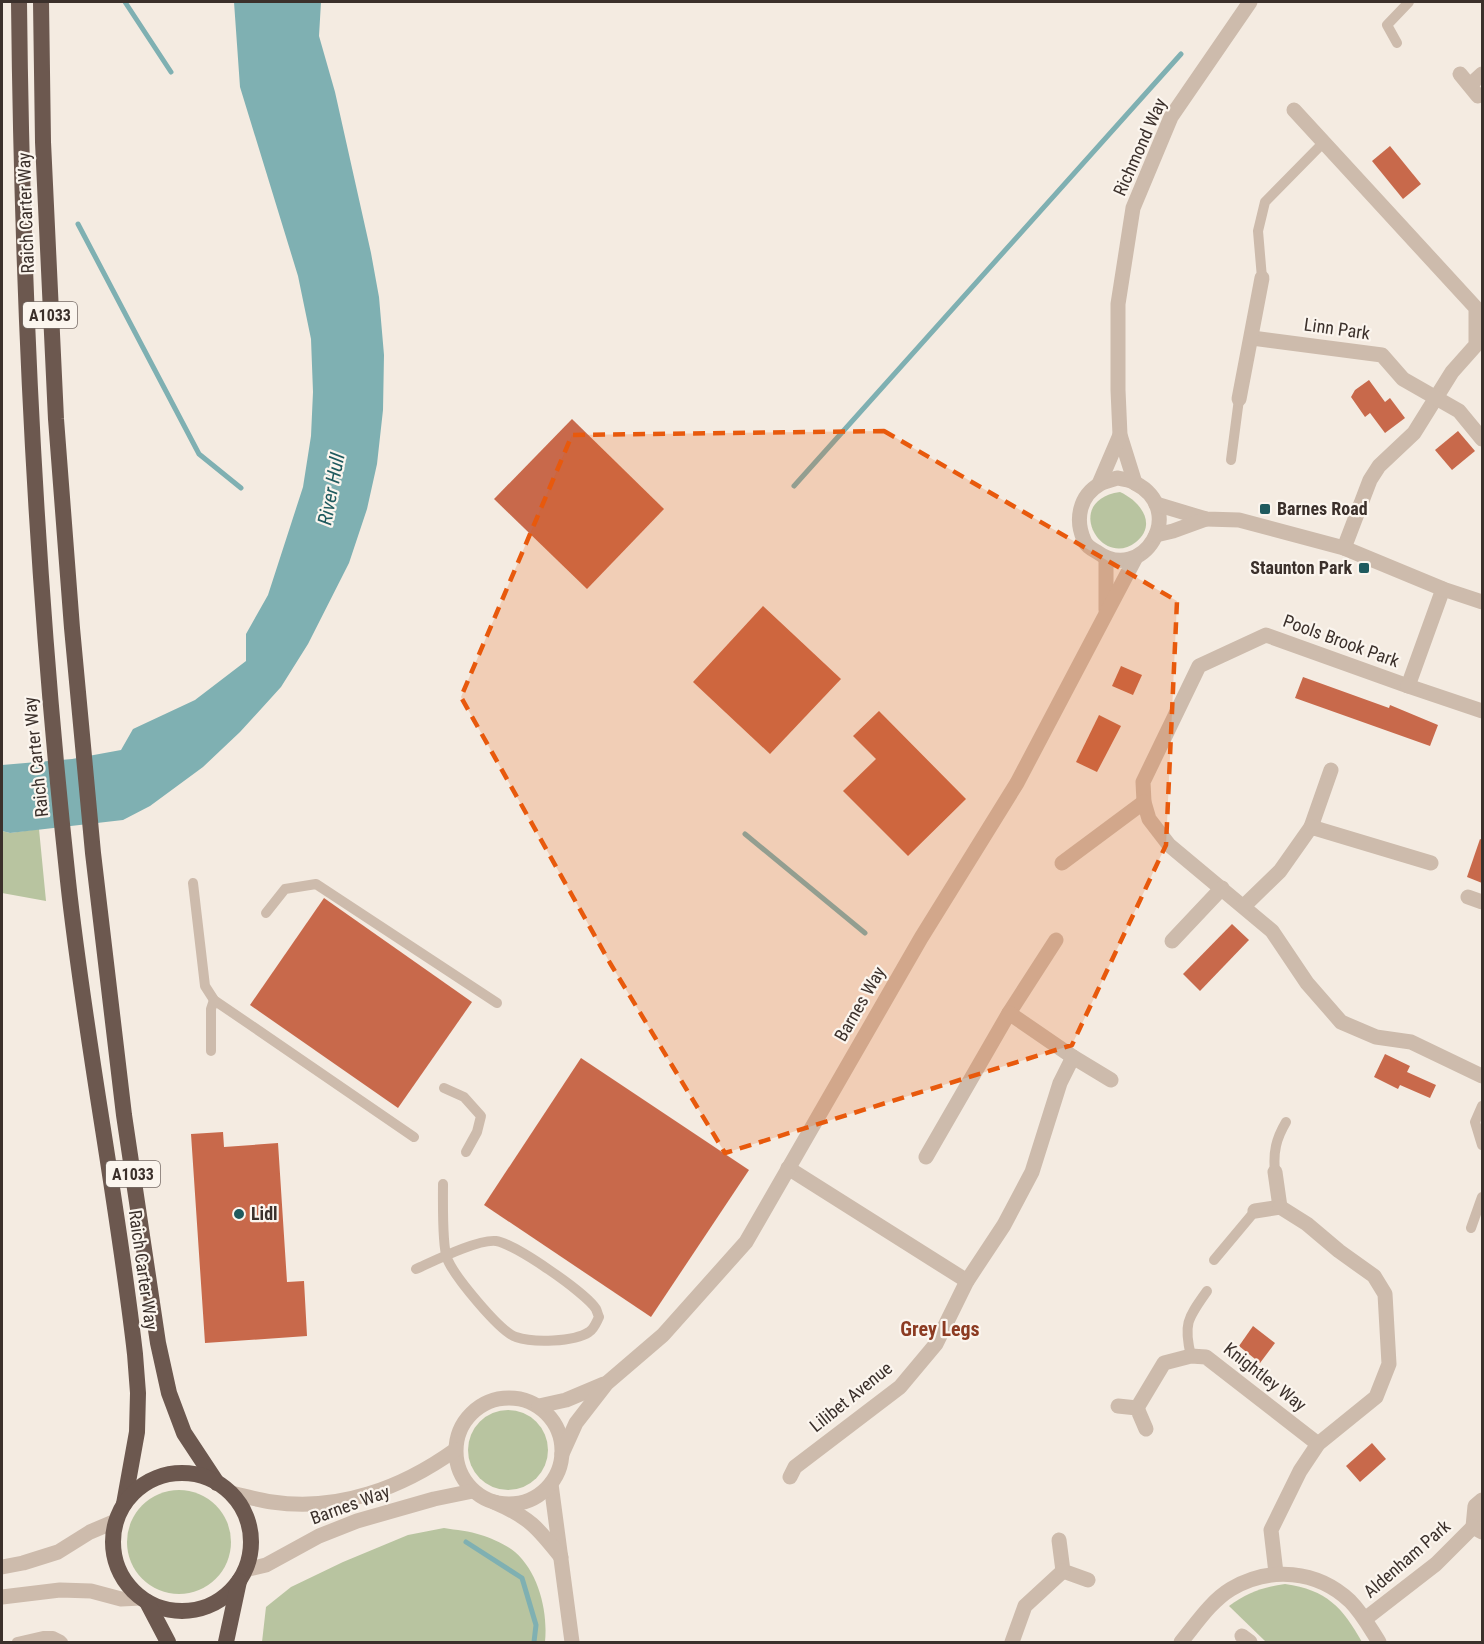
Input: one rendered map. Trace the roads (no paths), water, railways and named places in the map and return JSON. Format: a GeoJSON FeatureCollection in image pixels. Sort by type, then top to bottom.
{"type":"FeatureCollection","features":[{"type":"Feature","properties":{"kind":"highway","name":"Raich Carter Way"},"geometry":{"type":"LineString","coordinates":[[19,2],[26,290],[45,655],[68,884],[135,1354],[138,1393],[137,1432],[124,1504]]}},
{"type":"Feature","properties":{"kind":"highway","name":"Raich Carter Way"},"geometry":{"type":"LineString","coordinates":[[41,2],[43,142],[56,419],[72,628],[93,853],[124,1115],[158,1343],[169,1393],[184,1432],[217,1483]]}},
{"type":"Feature","properties":{"kind":"highway","name":"A1033"},"geometry":{"type":"LineString","coordinates":[[168,1642],[144,1600],[124,1580],[113,1551],[113,1536],[116,1521],[124,1504],[143,1485],[167,1475],[184,1473],[201,1476],[231,1493],[248,1522],[249,1554],[226,1642]]}},
{"type":"Feature","properties":{"kind":"highway"},"geometry":{"type":"LineString","coordinates":[[144,1600],[163,1609],[180,1611],[198,1609],[214,1603],[228,1593],[242,1575]]}},
{"type":"Feature","properties":{"kind":"street","name":"Richmond Way"},"geometry":{"type":"LineString","coordinates":[[1135,483],[1120,435],[1118,304],[1133,208],[1171,117],[1250,2]]}},
{"type":"Feature","properties":{"kind":"street"},"geometry":{"type":"LineString","coordinates":[[1470,85],[1482,74]]}},
{"type":"Feature","properties":{"kind":"street"},"geometry":{"type":"LineString","coordinates":[[1294,110],[1479,308],[1476,345],[1452,372],[1414,433],[1379,466],[1370,480],[1344,548]]}},
{"type":"Feature","properties":{"kind":"street"},"geometry":{"type":"LineString","coordinates":[[1239,399],[1262,278]]}},
{"type":"Feature","properties":{"kind":"street","name":"Linn Park"},"geometry":{"type":"LineString","coordinates":[[1252,338],[1382,356],[1403,379],[1459,411],[1482,439]]}},
{"type":"Feature","properties":{"kind":"street","name":"Richmond Way"},"geometry":{"type":"LineString","coordinates":[[1099,484],[1120,435]]}},
{"type":"Feature","properties":{"kind":"street"},"geometry":{"type":"LineString","coordinates":[[1117,478],[1135,483],[1149,494],[1156,504],[1161,521],[1156,535],[1148,548],[1136,557],[1120,562],[1106,559],[1085,543],[1077,522],[1083,500],[1099,484],[1117,478]]}},
{"type":"Feature","properties":{"kind":"street"},"geometry":{"type":"LineString","coordinates":[[1156,504],[1206,519],[1239,520],[1344,548],[1443,589],[1482,602]]}},
{"type":"Feature","properties":{"kind":"street"},"geometry":{"type":"LineString","coordinates":[[1156,535],[1206,519]]}},
{"type":"Feature","properties":{"kind":"street","name":"Barnes Way"},"geometry":{"type":"LineString","coordinates":[[562,1454],[576,1423],[607,1383],[663,1335],[746,1242],[921,938],[1017,783],[1136,557]]}},
{"type":"Feature","properties":{"kind":"street","name":"Barnes Way"},"geometry":{"type":"LineString","coordinates":[[1106,559],[1106,614]]}},
{"type":"Feature","properties":{"kind":"street","name":"Pools Brook Park"},"geometry":{"type":"LineString","coordinates":[[1408,686],[1443,589]]}},
{"type":"Feature","properties":{"kind":"street","name":"Pools Brook Park"},"geometry":{"type":"LineString","coordinates":[[1144,802],[1143,782],[1199,666],[1266,635],[1482,711]]}},
{"type":"Feature","properties":{"kind":"street"},"geometry":{"type":"LineString","coordinates":[[1244,906],[1280,871],[1311,827],[1331,770]]}},
{"type":"Feature","properties":{"kind":"street"},"geometry":{"type":"LineString","coordinates":[[1062,863],[1144,802],[1149,819],[1169,845],[1272,931],[1307,983],[1341,1022],[1376,1037],[1411,1042],[1482,1076]]}},
{"type":"Feature","properties":{"kind":"street"},"geometry":{"type":"LineString","coordinates":[[1311,827],[1431,863]]}},
{"type":"Feature","properties":{"kind":"street"},"geometry":{"type":"LineString","coordinates":[[1172,941],[1222,888]]}},
{"type":"Feature","properties":{"kind":"street"},"geometry":{"type":"LineString","coordinates":[[926,1157],[1009,1013],[1056,940]]}},
{"type":"Feature","properties":{"kind":"street"},"geometry":{"type":"LineString","coordinates":[[1009,1013],[1111,1080]]}},
{"type":"Feature","properties":{"kind":"street","name":"Lilibet Avenue"},"geometry":{"type":"LineString","coordinates":[[790,1477],[795,1467],[900,1387],[936,1344],[968,1281],[1004,1225],[1032,1172],[1060,1083],[1073,1057]]}},
{"type":"Feature","properties":{"kind":"street"},"geometry":{"type":"LineString","coordinates":[[788,1168],[968,1281]]}},
{"type":"Feature","properties":{"kind":"street"},"geometry":{"type":"LineString","coordinates":[[1275,1172],[1280,1207]]}},
{"type":"Feature","properties":{"kind":"street"},"geometry":{"type":"LineString","coordinates":[[1255,1211],[1280,1207],[1307,1224],[1374,1276],[1385,1294],[1389,1364],[1376,1397],[1318,1444],[1300,1471],[1271,1530],[1276,1573]]}},
{"type":"Feature","properties":{"kind":"street"},"geometry":{"type":"LineString","coordinates":[[1137,1408],[1164,1363],[1191,1356]]}},
{"type":"Feature","properties":{"kind":"street","name":"Knightley Way"},"geometry":{"type":"LineString","coordinates":[[1191,1356],[1206,1357],[1318,1444]]}},
{"type":"Feature","properties":{"kind":"street","name":"Barnes Way"},"geometry":{"type":"LineString","coordinates":[[539,1406],[566,1400],[607,1383]]}},
{"type":"Feature","properties":{"kind":"street"},"geometry":{"type":"LineString","coordinates":[[494,1502],[510,1504],[526,1502],[540,1495],[551,1484],[559,1470],[562,1454],[557,1427],[550,1416],[539,1406],[527,1400],[514,1397],[485,1403],[471,1413],[462,1424],[455,1450],[460,1472],[473,1491],[494,1502],[519,1513],[538,1530],[561,1557]]}},
{"type":"Feature","properties":{"kind":"street"},"geometry":{"type":"LineString","coordinates":[[1118,1406],[1137,1408]]}},
{"type":"Feature","properties":{"kind":"street"},"geometry":{"type":"LineString","coordinates":[[1137,1408],[1146,1429]]}},
{"type":"Feature","properties":{"kind":"street","name":"Barnes Way"},"geometry":{"type":"LineString","coordinates":[[231,1493],[273,1502],[301,1504],[356,1498],[408,1480],[455,1450]]}},
{"type":"Feature","properties":{"kind":"street"},"geometry":{"type":"LineString","coordinates":[[551,1484],[572,1642]]}},
{"type":"Feature","properties":{"kind":"street","name":"Barnes Way"},"geometry":{"type":"LineString","coordinates":[[242,1575],[266,1565],[319,1536],[357,1521],[414,1504],[473,1491]]}},
{"type":"Feature","properties":{"kind":"street","name":"Aldenham Park"},"geometry":{"type":"LineString","coordinates":[[1365,1620],[1478,1529],[1475,1506],[1482,1500]]}},
{"type":"Feature","properties":{"kind":"street"},"geometry":{"type":"LineString","coordinates":[[2,1567],[58,1552],[90,1532],[116,1521]]}},
{"type":"Feature","properties":{"kind":"street"},"geometry":{"type":"LineString","coordinates":[[1059,1540],[1063,1571]]}},
{"type":"Feature","properties":{"kind":"street"},"geometry":{"type":"LineString","coordinates":[[1063,1571],[1088,1580]]}},
{"type":"Feature","properties":{"kind":"street"},"geometry":{"type":"LineString","coordinates":[[1012,1642],[1025,1606],[1063,1571]]}},
{"type":"Feature","properties":{"kind":"street"},"geometry":{"type":"LineString","coordinates":[[1181,1642],[1229,1590],[1252,1578],[1276,1573],[1300,1575],[1332,1587],[1351,1602],[1379,1642]]}},
{"type":"Feature","properties":{"kind":"street"},"geometry":{"type":"LineString","coordinates":[[2,1597],[60,1590],[91,1591],[121,1599],[144,1600]]}},
{"type":"Feature","properties":{"kind":"lane"},"geometry":{"type":"LineString","coordinates":[[1397,43],[1387,25],[1409,2]]}},
{"type":"Feature","properties":{"kind":"lane"},"geometry":{"type":"LineString","coordinates":[[1262,278],[1258,231],[1265,202],[1323,143]]}},
{"type":"Feature","properties":{"kind":"lane"},"geometry":{"type":"LineString","coordinates":[[1231,460],[1239,399]]}},
{"type":"Feature","properties":{"kind":"lane"},"geometry":{"type":"LineString","coordinates":[[193,883],[206,986],[214,1000],[414,1137]]}},
{"type":"Feature","properties":{"kind":"lane"},"geometry":{"type":"LineString","coordinates":[[266,913],[285,889],[316,884],[497,1003]]}},
{"type":"Feature","properties":{"kind":"lane"},"geometry":{"type":"LineString","coordinates":[[211,1052],[211,1009],[214,1000]]}},
{"type":"Feature","properties":{"kind":"lane"},"geometry":{"type":"LineString","coordinates":[[444,1088],[464,1097],[481,1116],[477,1132],[466,1152]]}},
{"type":"Feature","properties":{"kind":"lane"},"geometry":{"type":"LineString","coordinates":[[1482,1106],[1475,1122],[1482,1145]]}},
{"type":"Feature","properties":{"kind":"lane"},"geometry":{"type":"LineString","coordinates":[[1275,1172],[1273,1155],[1277,1138],[1286,1122]]}},
{"type":"Feature","properties":{"kind":"lane"},"geometry":{"type":"LineString","coordinates":[[416,1269],[446,1256],[471,1246],[495,1241],[513,1247],[560,1278],[595,1308],[599,1317],[594,1328],[587,1334],[551,1341],[516,1337],[500,1326],[454,1272],[446,1256],[443,1184]]}},
{"type":"Feature","properties":{"kind":"lane"},"geometry":{"type":"LineString","coordinates":[[1471,1228],[1482,1197]]}},
{"type":"Feature","properties":{"kind":"lane"},"geometry":{"type":"LineString","coordinates":[[1214,1260],[1255,1211]]}},
{"type":"Feature","properties":{"kind":"lane"},"geometry":{"type":"LineString","coordinates":[[1191,1356],[1187,1336],[1189,1316],[1206,1291]]}},
{"type":"Feature","properties":{"kind":"lane"},"geometry":{"type":"LineString","coordinates":[[17,1642],[53,1636],[63,1642]]}},
{"type":"Feature","properties":{"kind":"water","name":"River Hull"},"geometry":{"type":"Polygon","coordinates":[[[234,2],[321,2],[319,36],[335,92],[379,297],[384,355],[383,410],[377,464],[367,509],[349,563],[308,644],[281,687],[240,732],[203,767],[150,806],[123,820],[10,833],[2,831],[2,765],[72,759],[121,750],[133,729],[195,700],[246,661],[246,634],[268,595],[303,487],[311,436],[313,392],[311,339],[298,276],[240,87],[234,2]]]}},
{"type":"Feature","properties":{"kind":"waterway"},"geometry":{"type":"LineString","coordinates":[[125,2],[171,72]]}},
{"type":"Feature","properties":{"kind":"waterway"},"geometry":{"type":"LineString","coordinates":[[794,486],[1181,54]]}},
{"type":"Feature","properties":{"kind":"waterway"},"geometry":{"type":"LineString","coordinates":[[78,224],[199,454],[241,488]]}},
{"type":"Feature","properties":{"kind":"waterway"},"geometry":{"type":"LineString","coordinates":[[745,834],[865,933]]}},
{"type":"Feature","properties":{"kind":"waterway"},"geometry":{"type":"LineString","coordinates":[[466,1542],[522,1578],[536,1625],[534,1642]]}},
{"type":"Feature","properties":{"kind":"place","name":"Barnes Road"},"geometry":{"type":"Point","coordinates":[1265,509]}},
{"type":"Feature","properties":{"kind":"place","name":"Staunton Park"},"geometry":{"type":"Point","coordinates":[1364,568]}},
{"type":"Feature","properties":{"kind":"place","name":"Lidl"},"geometry":{"type":"Point","coordinates":[239,1214]}},
{"type":"Feature","properties":{"kind":"district","name":"Grey Legs"},"geometry":{"type":"Point","coordinates":[940,1329]}}]}
